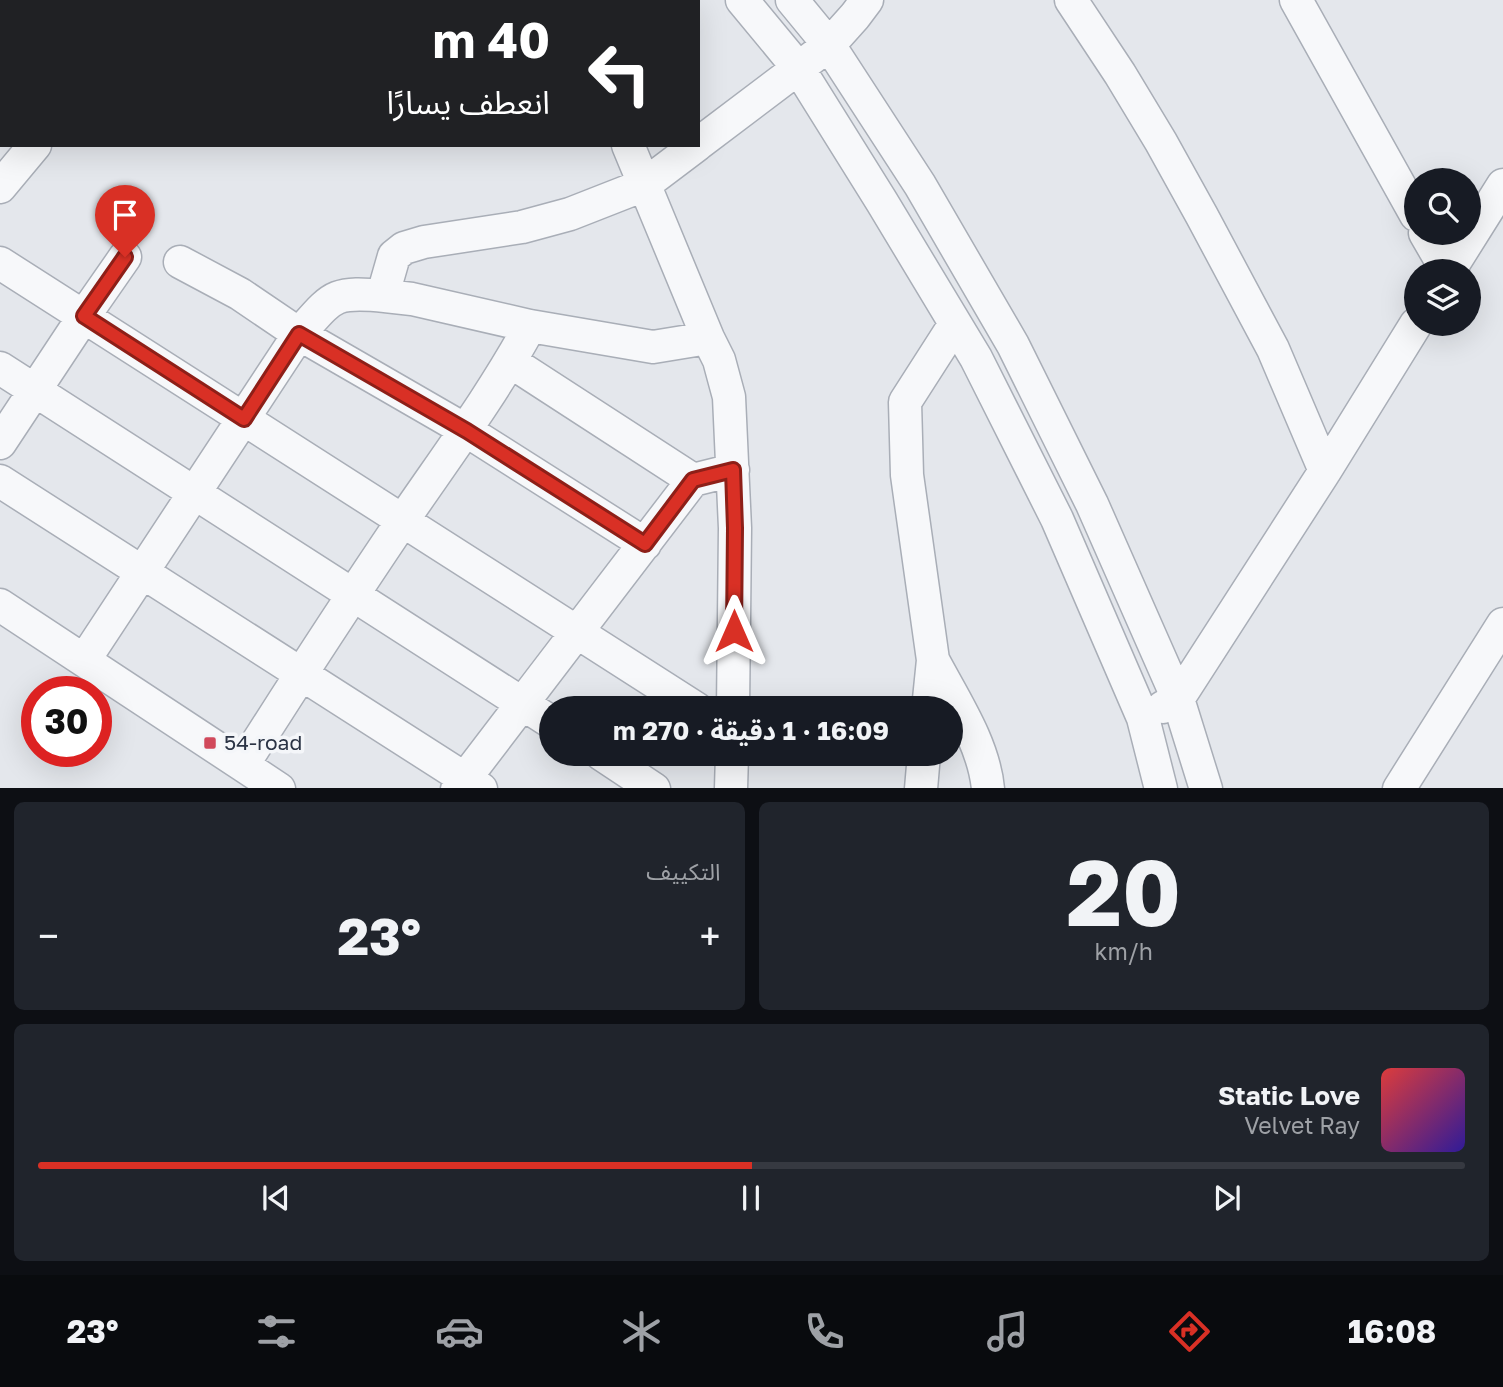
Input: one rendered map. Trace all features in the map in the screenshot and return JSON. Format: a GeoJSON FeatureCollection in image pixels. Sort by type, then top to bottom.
{"type":"FeatureCollection","features":[{"type":"Feature","properties":{"kind":"street"},"geometry":{"type":"LineString","coordinates":[[742,0],[799,69],[976,358],[1057,519],[1143,718],[1161,788]]}},
{"type":"Feature","properties":{"kind":"street"},"geometry":{"type":"LineString","coordinates":[[792,0],[829,45],[920,185],[1013,345],[1092,504],[1178,699],[1206,788]]}},
{"type":"Feature","properties":{"kind":"street"},"geometry":{"type":"LineString","coordinates":[[700,143],[829,45],[867,0]]}},
{"type":"Feature","properties":{"kind":"street"},"geometry":{"type":"LineString","coordinates":[[1071,0],[1120,74],[1202,216],[1273,349],[1325,471]]}},
{"type":"Feature","properties":{"kind":"street"},"geometry":{"type":"LineString","coordinates":[[1296,0],[1404,194]]}},
{"type":"Feature","properties":{"kind":"street"},"geometry":{"type":"LineString","coordinates":[[0,187],[33,147]]}},
{"type":"Feature","properties":{"kind":"street"},"geometry":{"type":"LineString","coordinates":[[629,147],[719,360],[729,397],[735,528],[733,696]]}},
{"type":"Feature","properties":{"kind":"street"},"geometry":{"type":"LineString","coordinates":[[385,296],[394,256],[404,248],[424,242],[522,227],[570,214],[644,185],[695,147]]}},
{"type":"Feature","properties":{"kind":"street"},"geometry":{"type":"LineString","coordinates":[[1456,259],[1503,185]]}},
{"type":"Feature","properties":{"kind":"street"},"geometry":{"type":"LineString","coordinates":[[0,443],[125,257]]}},
{"type":"Feature","properties":{"kind":"street"},"geometry":{"type":"LineString","coordinates":[[180,262],[240,294],[299,334],[467,431],[645,544]]}},
{"type":"Feature","properties":{"kind":"street"},"geometry":{"type":"LineString","coordinates":[[0,263],[677,696]]}},
{"type":"Feature","properties":{"kind":"street"},"geometry":{"type":"LineString","coordinates":[[85,659],[299,334],[333,298],[354,293],[412,299],[530,326],[653,347],[708,338]]}},
{"type":"Feature","properties":{"kind":"street"},"geometry":{"type":"LineString","coordinates":[[929,696],[933,660],[907,475],[905,402],[955,324]]}},
{"type":"Feature","properties":{"kind":"street"},"geometry":{"type":"LineString","coordinates":[[243,765],[353,595],[467,431],[511,362],[530,326]]}},
{"type":"Feature","properties":{"kind":"street"},"geometry":{"type":"LineString","coordinates":[[1143,718],[1178,699],[1409,336]]}},
{"type":"Feature","properties":{"kind":"street"},"geometry":{"type":"LineString","coordinates":[[511,362],[693,480]]}},
{"type":"Feature","properties":{"kind":"street"},"geometry":{"type":"LineString","coordinates":[[0,368],[539,714]]}},
{"type":"Feature","properties":{"kind":"street"},"geometry":{"type":"LineString","coordinates":[[0,481],[301,674],[468,785],[521,703],[693,480],[733,470]]}},
{"type":"Feature","properties":{"kind":"street"},"geometry":{"type":"LineString","coordinates":[[0,604],[278,788]]}},
{"type":"Feature","properties":{"kind":"street"},"geometry":{"type":"LineString","coordinates":[[1400,788],[1503,624]]}},
{"type":"Feature","properties":{"kind":"street"},"geometry":{"type":"LineString","coordinates":[[933,660],[974,738],[987,772],[988,788]]}},
{"type":"Feature","properties":{"kind":"street"},"geometry":{"type":"LineString","coordinates":[[619,766],[652,788]]}},
{"type":"Feature","properties":{"kind":"street"},"geometry":{"type":"LineString","coordinates":[[731,788],[732,766]]}},
{"type":"Feature","properties":{"kind":"street"},"geometry":{"type":"LineString","coordinates":[[921,788],[923,766]]}},
{"type":"Feature","properties":{"kind":"place","name":"54-road"},"geometry":{"type":"Point","coordinates":[210,743]}},
{"type":"Feature","properties":{"kind":"route"},"geometry":{"type":"LineString","coordinates":[[125,257],[84,316],[244,419],[299,334],[467,431],[645,544],[693,480],[733,470],[734,631]]}}]}
